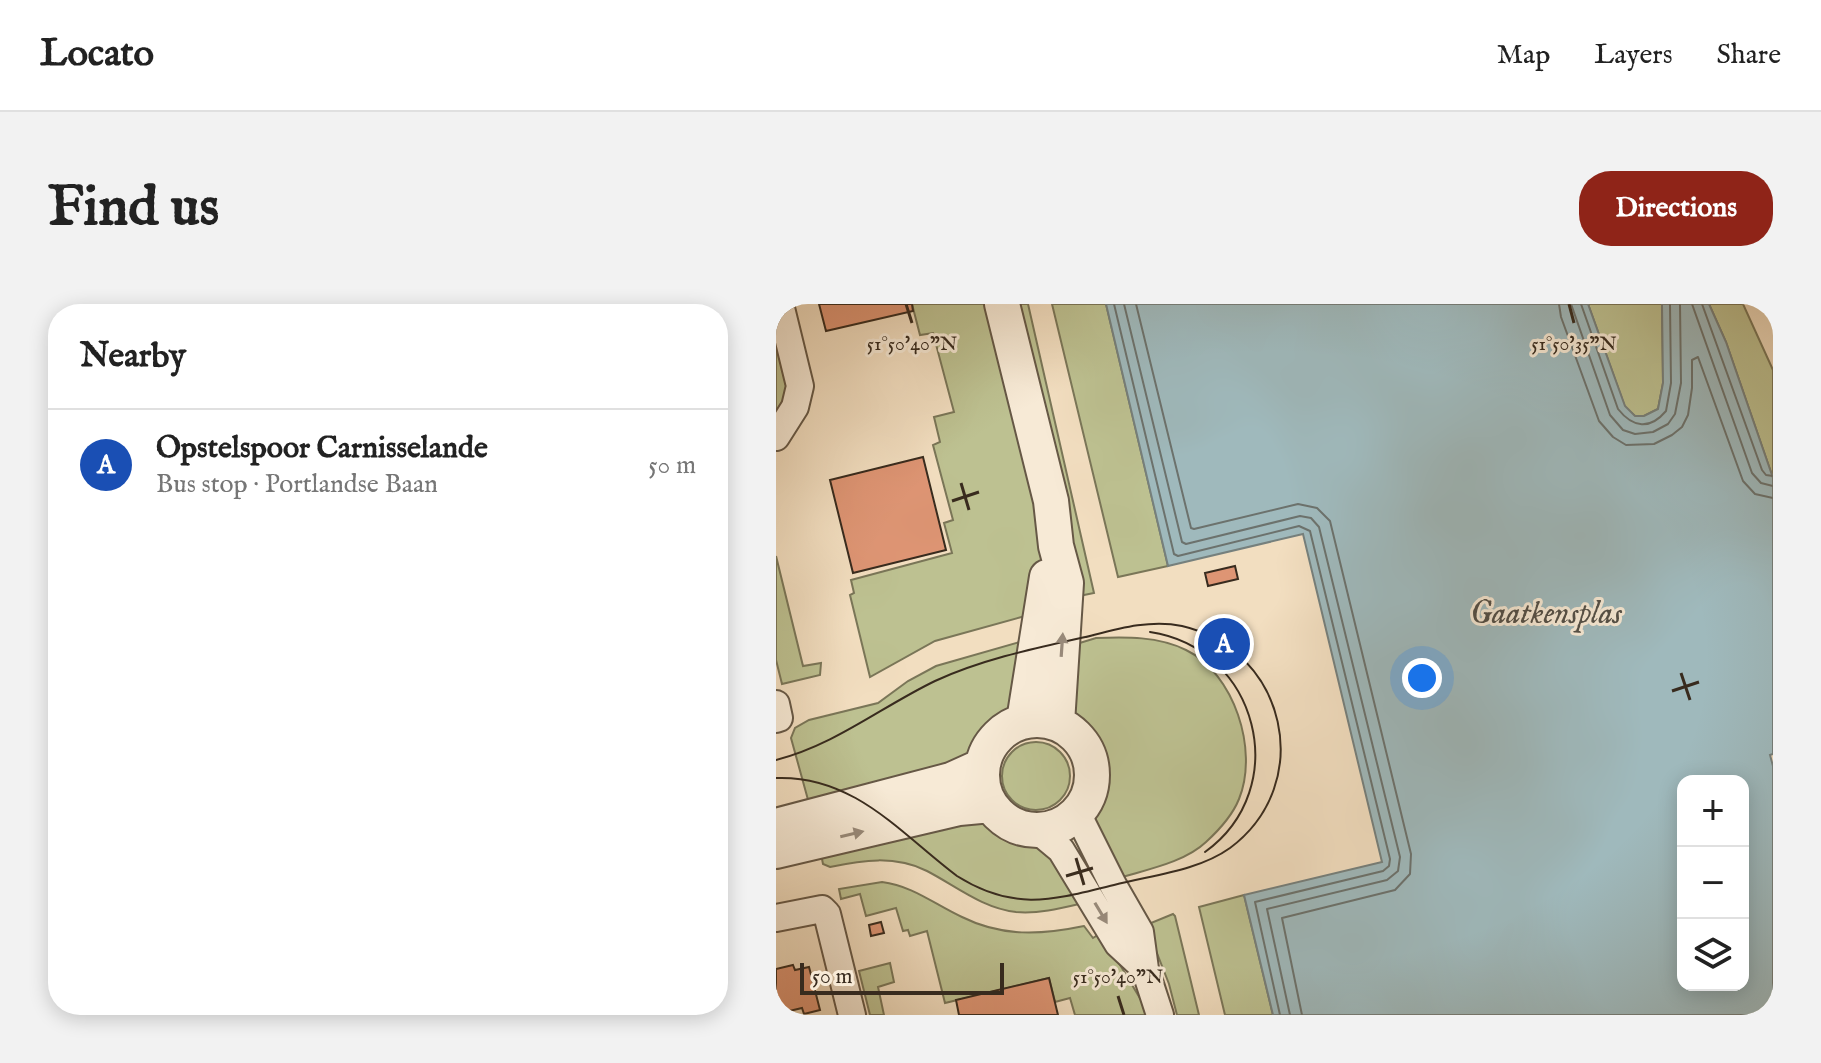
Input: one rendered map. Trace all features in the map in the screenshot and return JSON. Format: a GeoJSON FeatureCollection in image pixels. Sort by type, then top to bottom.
{"type":"FeatureCollection","features":[{"type":"Feature","properties":{"kind":"street"},"geometry":{"type":"LineString","coordinates":[[1002,304],[1051,501],[1056,546],[1046,579],[1041,722]]}},
{"type":"Feature","properties":{"kind":"street"},"geometry":{"type":"LineString","coordinates":[[776,437],[795,407],[800,386],[780,317]]}},
{"type":"Feature","properties":{"kind":"street"},"geometry":{"type":"LineString","coordinates":[[1037,830],[1066,822],[1077,813],[1092,780],[1091,762],[1078,739],[1041,722],[1009,726],[996,737],[987,751],[981,780],[991,805],[1011,824],[1037,830],[1061,850],[1118,944],[1145,969]]}},
{"type":"Feature","properties":{"kind":"street"},"geometry":{"type":"LineString","coordinates":[[776,826],[951,780],[982,766]]}},
{"type":"Feature","properties":{"kind":"street"},"geometry":{"type":"LineString","coordinates":[[776,851],[959,808],[991,805]]}},
{"type":"Feature","properties":{"kind":"street"},"geometry":{"type":"LineString","coordinates":[[1077,813],[1140,932],[1145,969],[1160,1015]]}},
{"type":"Feature","properties":{"kind":"street"},"geometry":{"type":"LineString","coordinates":[[776,918],[814,909],[822,909],[827,914],[852,1015]]}},
{"type":"Feature","properties":{"kind":"green space"},"geometry":{"type":"Polygon","coordinates":[[[912,304],[989,304],[1039,515],[1041,568],[1036,594],[1025,616],[935,641],[870,677],[850,595],[854,593],[851,580],[952,553],[944,523],[953,520],[933,445],[940,442],[934,417],[954,412],[933,333],[920,335],[912,304]]]}},
{"type":"Feature","properties":{"kind":"green space"},"geometry":{"type":"Polygon","coordinates":[[[1018,304],[1028,304],[1094,593],[1079,596],[1071,531],[1018,304]]]}},
{"type":"Feature","properties":{"kind":"green space"},"geometry":{"type":"Polygon","coordinates":[[[1052,304],[1106,304],[1168,566],[1118,577],[1052,304]]]}},
{"type":"Feature","properties":{"kind":"green space"},"geometry":{"type":"Polygon","coordinates":[[[1588,304],[1662,304],[1663,383],[1658,409],[1644,416],[1635,416],[1625,407],[1588,304]]]}},
{"type":"Feature","properties":{"kind":"green space"},"geometry":{"type":"Polygon","coordinates":[[[1709,304],[1743,304],[1773,370],[1773,478],[1726,342],[1709,304]]]}},
{"type":"Feature","properties":{"kind":"green space"},"geometry":{"type":"Polygon","coordinates":[[[776,343],[788,394],[776,421],[776,343]]]}},
{"type":"Feature","properties":{"kind":"green space"},"geometry":{"type":"Polygon","coordinates":[[[776,556],[803,666],[821,663],[820,675],[782,684],[776,660],[776,556]]]}},
{"type":"Feature","properties":{"kind":"green space"},"geometry":{"type":"Polygon","coordinates":[[[1096,638],[1164,642],[1186,650],[1203,661],[1229,694],[1244,736],[1246,758],[1239,799],[1225,822],[1206,842],[1175,861],[1116,879],[1093,819],[1102,772],[1093,742],[1075,714],[1073,645],[1096,638]]]}},
{"type":"Feature","properties":{"kind":"green space"},"geometry":{"type":"Polygon","coordinates":[[[1023,641],[1011,714],[980,740],[966,761],[810,807],[791,738],[795,728],[809,720],[878,703],[908,681],[936,666],[1023,641]]]}},
{"type":"Feature","properties":{"kind":"green space"},"geometry":{"type":"Polygon","coordinates":[[[1036,742],[1049,744],[1060,752],[1068,763],[1068,789],[1060,800],[1049,808],[1036,810],[1023,808],[1012,800],[1004,789],[1002,776],[1004,763],[1012,752],[1023,744],[1036,742]]]}},
{"type":"Feature","properties":{"kind":"green space"},"geometry":{"type":"Polygon","coordinates":[[[955,817],[984,821],[1011,837],[1049,852],[1083,903],[1059,909],[1016,912],[992,906],[927,871],[903,863],[866,861],[830,867],[823,864],[820,849],[955,817]]]}},
{"type":"Feature","properties":{"kind":"green space"},"geometry":{"type":"Polygon","coordinates":[[[882,882],[914,891],[962,917],[992,928],[1037,932],[1084,926],[1093,938],[1101,933],[1150,1015],[1075,1015],[1070,998],[1055,1002],[1049,978],[945,1003],[927,931],[910,936],[908,930],[903,931],[896,908],[866,916],[860,894],[841,899],[839,889],[882,882]]]}},
{"type":"Feature","properties":{"kind":"green space"},"geometry":{"type":"Polygon","coordinates":[[[1244,895],[1273,1015],[1225,1015],[1199,907],[1244,895]]]}},
{"type":"Feature","properties":{"kind":"green space"},"geometry":{"type":"Polygon","coordinates":[[[1173,914],[1199,1015],[1177,1015],[1169,984],[1146,925],[1173,914]]]}},
{"type":"Feature","properties":{"kind":"green space"},"geometry":{"type":"Polygon","coordinates":[[[890,963],[894,982],[878,987],[884,1015],[870,1015],[859,971],[890,963]]]}},
{"type":"Feature","properties":{"kind":"water","name":"Gaatkensplas"},"geometry":{"type":"Polygon","coordinates":[[[1106,304],[1588,304],[1625,406],[1635,416],[1644,416],[1658,409],[1663,383],[1662,304],[1709,304],[1726,342],[1773,478],[1773,754],[1770,755],[1773,766],[1773,1015],[1273,1015],[1244,895],[1382,862],[1303,534],[1168,566],[1106,304]]]}},
{"type":"Feature","properties":{"kind":"building"},"geometry":{"type":"Polygon","coordinates":[[[819,304],[912,304],[913,311],[826,331],[819,304]]]}},
{"type":"Feature","properties":{"kind":"building"},"geometry":{"type":"Polygon","coordinates":[[[923,457],[946,550],[853,573],[830,480],[923,457]]]}},
{"type":"Feature","properties":{"kind":"building"},"geometry":{"type":"Polygon","coordinates":[[[1235,566],[1238,579],[1208,586],[1205,573],[1235,566]]]}},
{"type":"Feature","properties":{"kind":"building"},"geometry":{"type":"Polygon","coordinates":[[[881,922],[884,933],[871,936],[869,925],[881,922]]]}},
{"type":"Feature","properties":{"kind":"building"},"geometry":{"type":"Polygon","coordinates":[[[793,965],[795,970],[809,967],[820,1010],[804,1014],[802,1008],[781,1013],[776,991],[776,969],[793,965]]]}},
{"type":"Feature","properties":{"kind":"building"},"geometry":{"type":"Polygon","coordinates":[[[1049,978],[1058,1015],[959,1015],[956,1000],[1049,978]]]}},
{"type":"Feature","properties":{"kind":"tram line"},"geometry":{"type":"LineString","coordinates":[[776,778],[804,780],[853,796],[895,825],[957,876],[997,895],[1016,899],[1072,895],[1174,871],[1204,862],[1230,848],[1257,821],[1274,789],[1280,756],[1278,722],[1266,690],[1246,662],[1217,640],[1182,626],[1146,624],[1086,637]]}},
{"type":"Feature","properties":{"kind":"tram line"},"geometry":{"type":"LineString","coordinates":[[1150,632],[1187,643],[1217,664],[1238,692],[1251,724],[1255,758],[1249,793],[1233,825],[1205,852]]}},
{"type":"Feature","properties":{"kind":"tram line"},"geometry":{"type":"LineString","coordinates":[[776,760],[818,745],[954,673],[1013,654],[1094,635]]}},
{"type":"Feature","properties":{"kind":"place","name":"Opstelspoor Carnisselande"},"geometry":{"type":"Point","coordinates":[1224,644]}}]}
